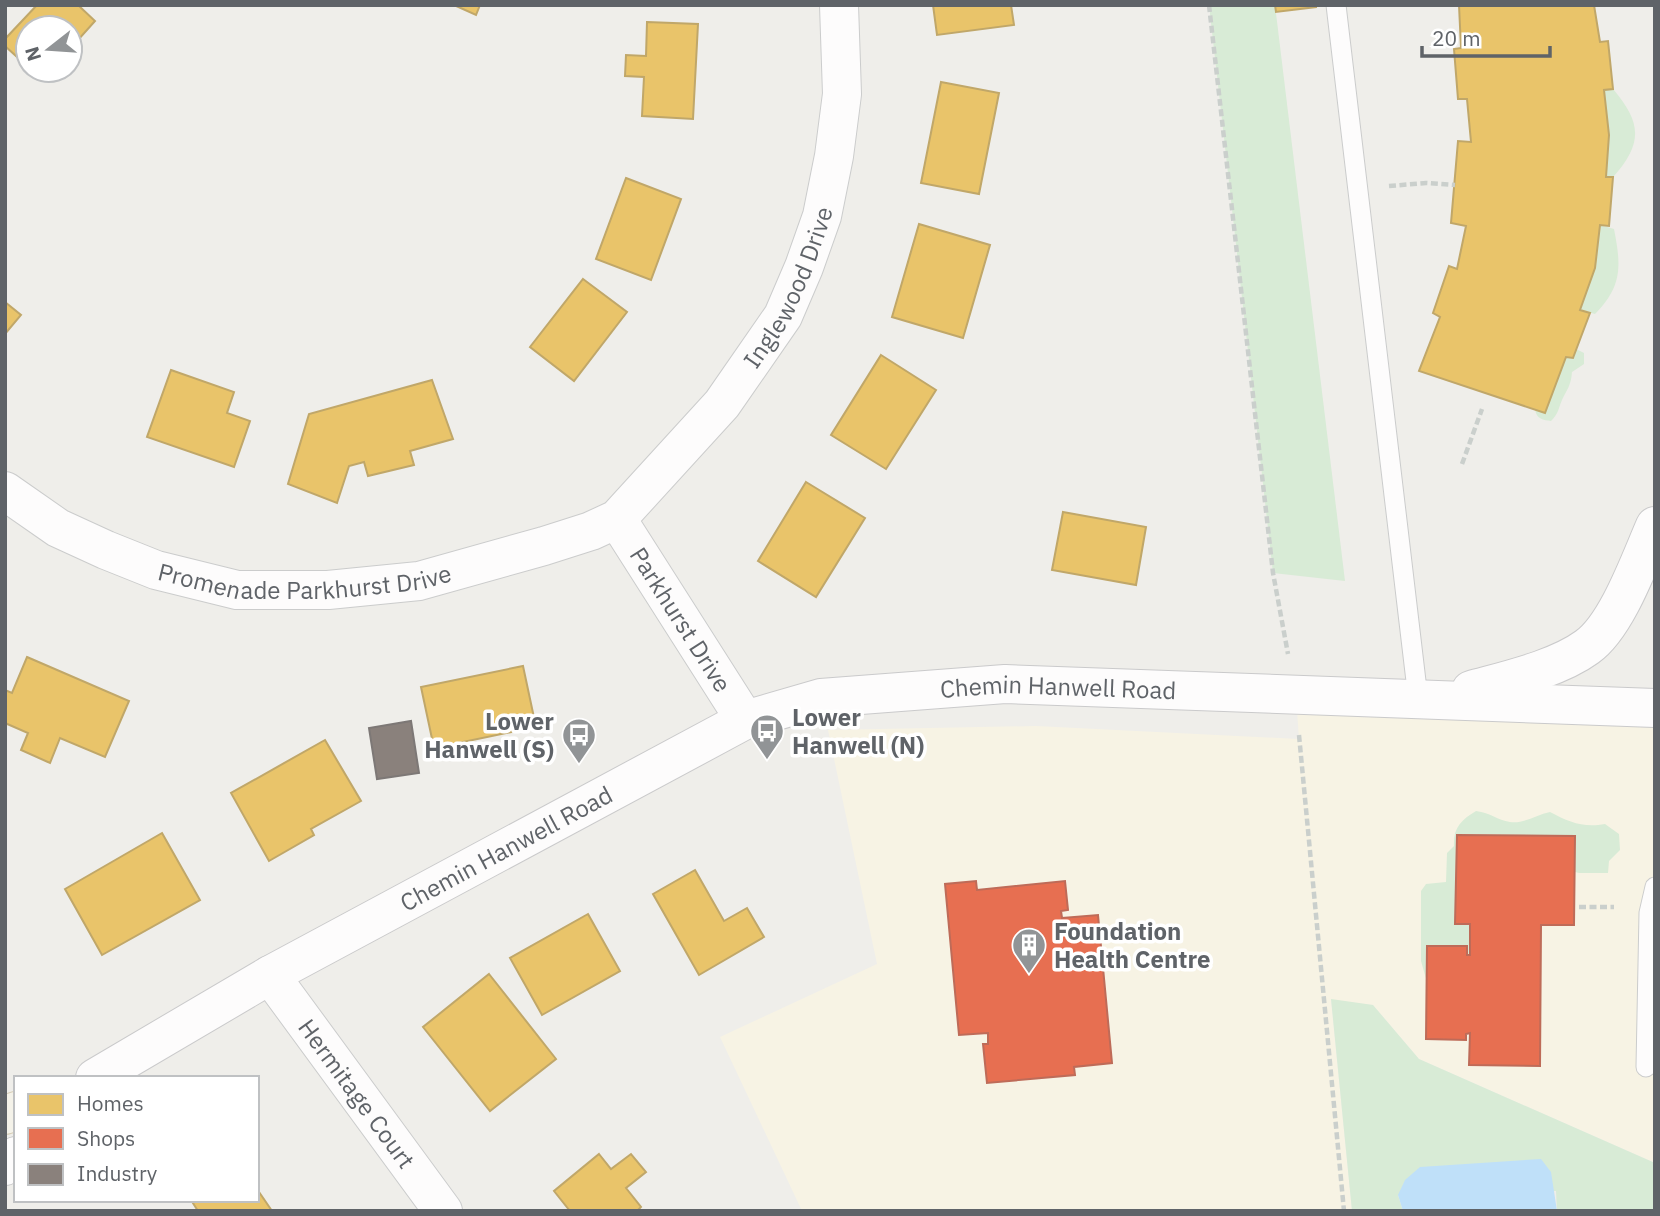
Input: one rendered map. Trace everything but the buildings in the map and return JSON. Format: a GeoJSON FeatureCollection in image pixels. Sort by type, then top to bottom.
{"type":"FeatureCollection","features":[{"type":"Feature","properties":{"kind":"main road","name":"Inglewood Drive"},"geometry":{"type":"LineString","coordinates":[[617,519],[722,404],[783,316],[822,216],[834,156],[842,94],[839,5]]}},
{"type":"Feature","properties":{"kind":"main road","name":"Promenade Parkhurst Drive"},"geometry":{"type":"LineString","coordinates":[[5,491],[58,528],[106,550],[156,570],[237,590],[328,590],[419,581],[544,546],[591,531],[617,519]]}},
{"type":"Feature","properties":{"kind":"main road","name":"Parkhurst Drive"},"geometry":{"type":"LineString","coordinates":[[617,519],[745,720]]}},
{"type":"Feature","properties":{"kind":"main road"},"geometry":{"type":"LineString","coordinates":[[1430,699],[1544,668],[1587,647],[1602,631],[1620,603],[1655,526]]}},
{"type":"Feature","properties":{"kind":"main road","name":"Chemin Hanwell Road"},"geometry":{"type":"LineString","coordinates":[[98,1076],[271,975],[745,720],[821,698],[1005,684],[1655,708]]}},
{"type":"Feature","properties":{"kind":"main road","name":"Hermitage Court"},"geometry":{"type":"LineString","coordinates":[[271,975],[443,1211]]}},
{"type":"Feature","properties":{"kind":"lane"},"geometry":{"type":"LineString","coordinates":[[1336,5],[1430,699]]}},
{"type":"Feature","properties":{"kind":"lane"},"geometry":{"type":"LineString","coordinates":[[1646,1067],[1649,913],[1655,887]]}},
{"type":"Feature","properties":{"kind":"path"},"geometry":{"type":"LineString","coordinates":[[1209,5],[1273,573],[1286,642]]}},
{"type":"Feature","properties":{"kind":"path"},"geometry":{"type":"LineString","coordinates":[[1408,184],[1455,185]]}},
{"type":"Feature","properties":{"kind":"path"},"geometry":{"type":"LineString","coordinates":[[1462,464],[1482,409]]}},
{"type":"Feature","properties":{"kind":"path"},"geometry":{"type":"LineString","coordinates":[[1299,739],[1344,1211]]}},
{"type":"Feature","properties":{"kind":"path"},"geometry":{"type":"LineString","coordinates":[[1579,907],[1614,906]]}},
{"type":"Feature","properties":{"kind":"shaded area"},"geometry":{"type":"Polygon","coordinates":[[[1296,696],[1655,708],[1655,1163],[1419,1059],[1373,1005],[1331,1000],[1352,1211],[802,1211],[720,1037],[877,964],[828,730],[1036,726],[1299,739],[1296,696]]]}},
{"type":"Feature","properties":{"kind":"green space"},"geometry":{"type":"Polygon","coordinates":[[[1209,5],[1275,5],[1345,581],[1273,573],[1209,5]]]}},
{"type":"Feature","properties":{"kind":"green space"},"geometry":{"type":"Polygon","coordinates":[[[1613,89],[1629,112],[1635,133],[1634,144],[1623,165],[1613,177],[1606,177],[1609,135],[1604,90],[1613,89]]]}},
{"type":"Feature","properties":{"kind":"green space"},"geometry":{"type":"Polygon","coordinates":[[[1600,225],[1614,229],[1618,274],[1611,294],[1595,314],[1580,310],[1595,268],[1600,225]]]}},
{"type":"Feature","properties":{"kind":"green space"},"geometry":{"type":"Polygon","coordinates":[[[1576,349],[1584,353],[1584,364],[1572,372],[1570,384],[1554,418],[1551,421],[1541,418],[1535,410],[1545,412],[1566,357],[1576,349]]]}},
{"type":"Feature","properties":{"kind":"green space"},"geometry":{"type":"Polygon","coordinates":[[[1476,811],[1510,822],[1525,821],[1550,812],[1576,823],[1605,824],[1619,834],[1620,850],[1609,861],[1608,873],[1579,873],[1575,872],[1574,836],[1457,835],[1455,923],[1470,924],[1470,955],[1467,955],[1466,946],[1427,946],[1427,982],[1421,961],[1421,891],[1426,884],[1446,882],[1447,853],[1454,846],[1457,829],[1462,821],[1476,811]]]}},
{"type":"Feature","properties":{"kind":"green space"},"geometry":{"type":"Polygon","coordinates":[[[1331,999],[1373,1005],[1419,1059],[1655,1163],[1655,1211],[1557,1211],[1556,1191],[1398,1195],[1403,1211],[1352,1211],[1331,999]]]}},
{"type":"Feature","properties":{"kind":"water"},"geometry":{"type":"Polygon","coordinates":[[[1541,1159],[1551,1172],[1557,1211],[1403,1211],[1398,1195],[1405,1180],[1420,1167],[1541,1159]]]}},
{"type":"Feature","properties":{"kind":"place","name":"Lower Hanwell (N)"},"geometry":{"type":"Point","coordinates":[767,761]}},
{"type":"Feature","properties":{"kind":"place","name":"Lower Hanwell (S)"},"geometry":{"type":"Point","coordinates":[579,765]}},
{"type":"Feature","properties":{"kind":"place","name":"Foundation Health Centre"},"geometry":{"type":"Point","coordinates":[1029,975]}}]}
